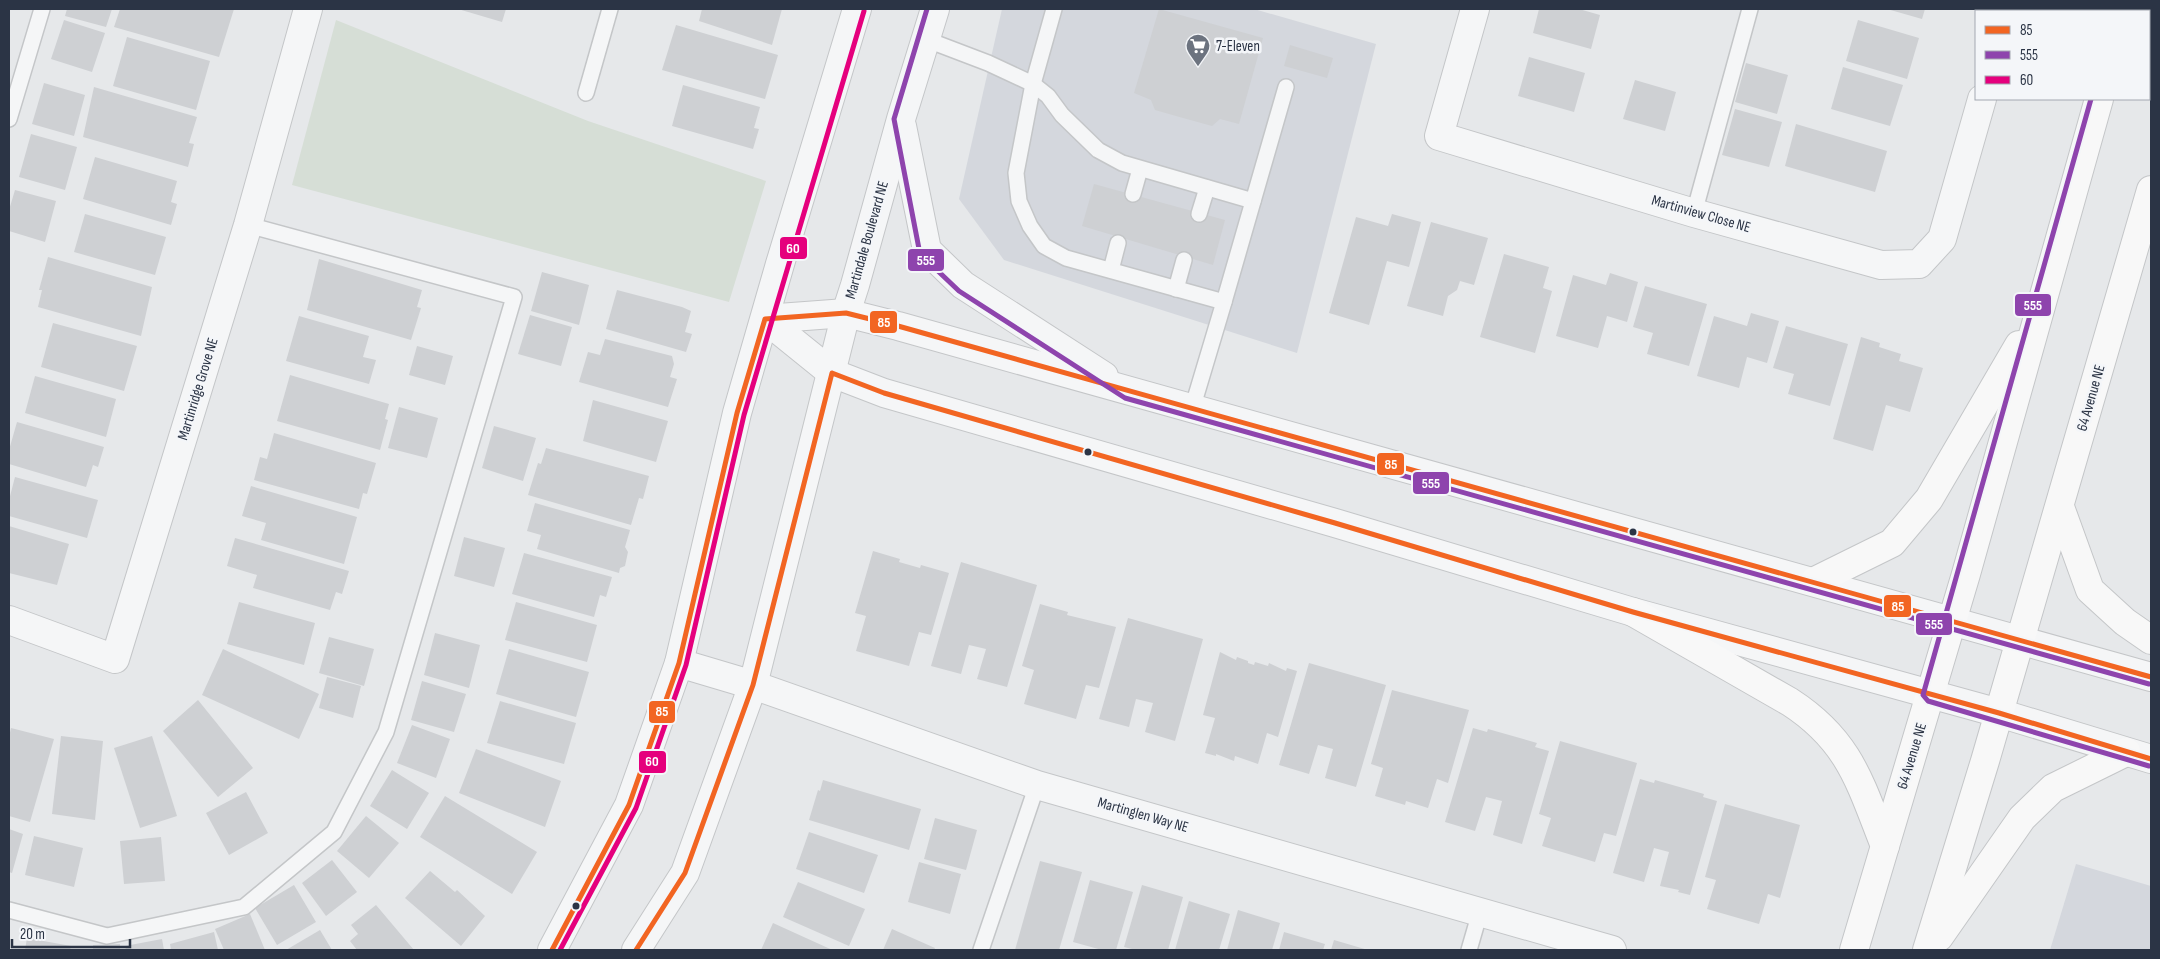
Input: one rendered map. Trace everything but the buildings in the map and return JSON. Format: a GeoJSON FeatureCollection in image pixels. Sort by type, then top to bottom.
{"type":"FeatureCollection","features":[{"type":"Feature","properties":{"kind":"main road","name":"64 Avenue NE"},"geometry":{"type":"LineString","coordinates":[[1854,950],[1952,620],[2099,100]]}},
{"type":"Feature","properties":{"kind":"main road","name":"64 Avenue NE"},"geometry":{"type":"LineString","coordinates":[[1928,950],[1999,713],[2019,639],[2060,507],[2151,190]]}},
{"type":"Feature","properties":{"kind":"main road"},"geometry":{"type":"LineString","coordinates":[[1815,582],[1892,543],[1929,499],[2037,314]]}},
{"type":"Feature","properties":{"kind":"main road"},"geometry":{"type":"LineString","coordinates":[[2060,507],[2090,590],[2125,622],[2151,640]]}},
{"type":"Feature","properties":{"kind":"main road"},"geometry":{"type":"LineString","coordinates":[[1633,612],[1790,702],[1835,740],[1852,765],[1885,846]]}},
{"type":"Feature","properties":{"kind":"main road"},"geometry":{"type":"LineString","coordinates":[[1928,950],[2022,818],[2053,788],[2139,756]]}},
{"type":"Feature","properties":{"kind":"street","name":"Martinridge Grove NE"},"geometry":{"type":"LineString","coordinates":[[9,620],[115,659],[248,225],[308,9]]}},
{"type":"Feature","properties":{"kind":"street"},"geometry":{"type":"LineString","coordinates":[[552,950],[629,805],[679,664],[737,413],[857,9]]}},
{"type":"Feature","properties":{"kind":"street","name":"Martindale Boulevard NE"},"geometry":{"type":"LineString","coordinates":[[636,950],[685,873],[753,685],[846,313],[856,285],[901,119],[935,9]]}},
{"type":"Feature","properties":{"kind":"street","name":"Martinview Close NE"},"geometry":{"type":"LineString","coordinates":[[1475,9],[1439,136],[1694,213],[1881,265],[1919,264],[1942,239],[1982,100]]}},
{"type":"Feature","properties":{"kind":"street"},"geometry":{"type":"LineString","coordinates":[[901,119],[927,250],[963,285],[1128,391]]}},
{"type":"Feature","properties":{"kind":"street"},"geometry":{"type":"LineString","coordinates":[[764,319],[846,313],[2151,677]]}},
{"type":"Feature","properties":{"kind":"street"},"geometry":{"type":"LineString","coordinates":[[764,319],[832,373],[884,393],[1335,523],[1633,612],[1999,713],[2139,756]]}},
{"type":"Feature","properties":{"kind":"street","name":"Martinglen Way NE"},"geometry":{"type":"LineString","coordinates":[[679,664],[753,685],[1037,785],[1612,950]]}},
{"type":"Feature","properties":{"kind":"lane"},"geometry":{"type":"LineString","coordinates":[[9,119],[42,9]]}},
{"type":"Feature","properties":{"kind":"lane"},"geometry":{"type":"LineString","coordinates":[[586,94],[610,9]]}},
{"type":"Feature","properties":{"kind":"lane"},"geometry":{"type":"LineString","coordinates":[[1054,9],[1033,84],[1016,173],[1020,201],[1030,226],[1044,246],[1066,258],[1224,302]]}},
{"type":"Feature","properties":{"kind":"lane"},"geometry":{"type":"LineString","coordinates":[[1694,213],[1750,9]]}},
{"type":"Feature","properties":{"kind":"lane"},"geometry":{"type":"LineString","coordinates":[[925,39],[988,63],[1033,84],[1048,96],[1062,114],[1098,150],[1122,163],[1253,201]]}},
{"type":"Feature","properties":{"kind":"lane"},"geometry":{"type":"LineString","coordinates":[[1192,409],[1286,87]]}},
{"type":"Feature","properties":{"kind":"lane"},"geometry":{"type":"LineString","coordinates":[[1133,194],[1140,169]]}},
{"type":"Feature","properties":{"kind":"lane"},"geometry":{"type":"LineString","coordinates":[[1199,214],[1207,188]]}},
{"type":"Feature","properties":{"kind":"lane"},"geometry":{"type":"LineString","coordinates":[[9,910],[107,936],[244,907],[334,832],[386,732],[514,297],[248,225]]}},
{"type":"Feature","properties":{"kind":"lane"},"geometry":{"type":"LineString","coordinates":[[1111,270],[1118,244]]}},
{"type":"Feature","properties":{"kind":"lane"},"geometry":{"type":"LineString","coordinates":[[1176,288],[1184,260]]}},
{"type":"Feature","properties":{"kind":"lane"},"geometry":{"type":"LineString","coordinates":[[981,950],[1037,785]]}},
{"type":"Feature","properties":{"kind":"lane"},"geometry":{"type":"LineString","coordinates":[[1469,950],[1480,912]]}},
{"type":"Feature","properties":{"kind":"shaded area"},"geometry":{"type":"Polygon","coordinates":[[[1002,9],[1254,9],[1376,44],[1297,353],[1004,260],[959,199],[1002,9]]]}},
{"type":"Feature","properties":{"kind":"shaded area"},"geometry":{"type":"Polygon","coordinates":[[[336,20],[588,121],[766,181],[729,302],[292,185],[336,20]]]}},
{"type":"Feature","properties":{"kind":"shaded area"},"geometry":{"type":"Polygon","coordinates":[[[2076,864],[2151,886],[2151,950],[2050,950],[2076,864]]]}},
{"type":"Feature","properties":{"kind":"transit line","name":"555"},"geometry":{"type":"LineString","coordinates":[[927,9],[894,119],[920,254],[959,291],[1125,398],[2149,684]]}},
{"type":"Feature","properties":{"kind":"transit line","name":"60"},"geometry":{"type":"LineString","coordinates":[[560,950],[636,808],[686,665],[744,415],[864,11]]}},
{"type":"Feature","properties":{"kind":"transit line","name":"555"},"geometry":{"type":"LineString","coordinates":[[2091,100],[1923,695],[1928,701],[2149,766]]}},
{"type":"Feature","properties":{"kind":"transit line","name":"85"},"geometry":{"type":"LineString","coordinates":[[552,950],[629,805],[679,663],[737,413],[765,319],[846,313],[898,326],[2151,677]]}},
{"type":"Feature","properties":{"kind":"transit line","name":"85"},"geometry":{"type":"LineString","coordinates":[[636,950],[685,873],[753,685],[832,373],[884,393],[1335,523],[1633,612],[1999,713],[2151,759]]}},
{"type":"Feature","properties":{"kind":"place","name":"7-Eleven"},"geometry":{"type":"Point","coordinates":[1198,67]}}]}
